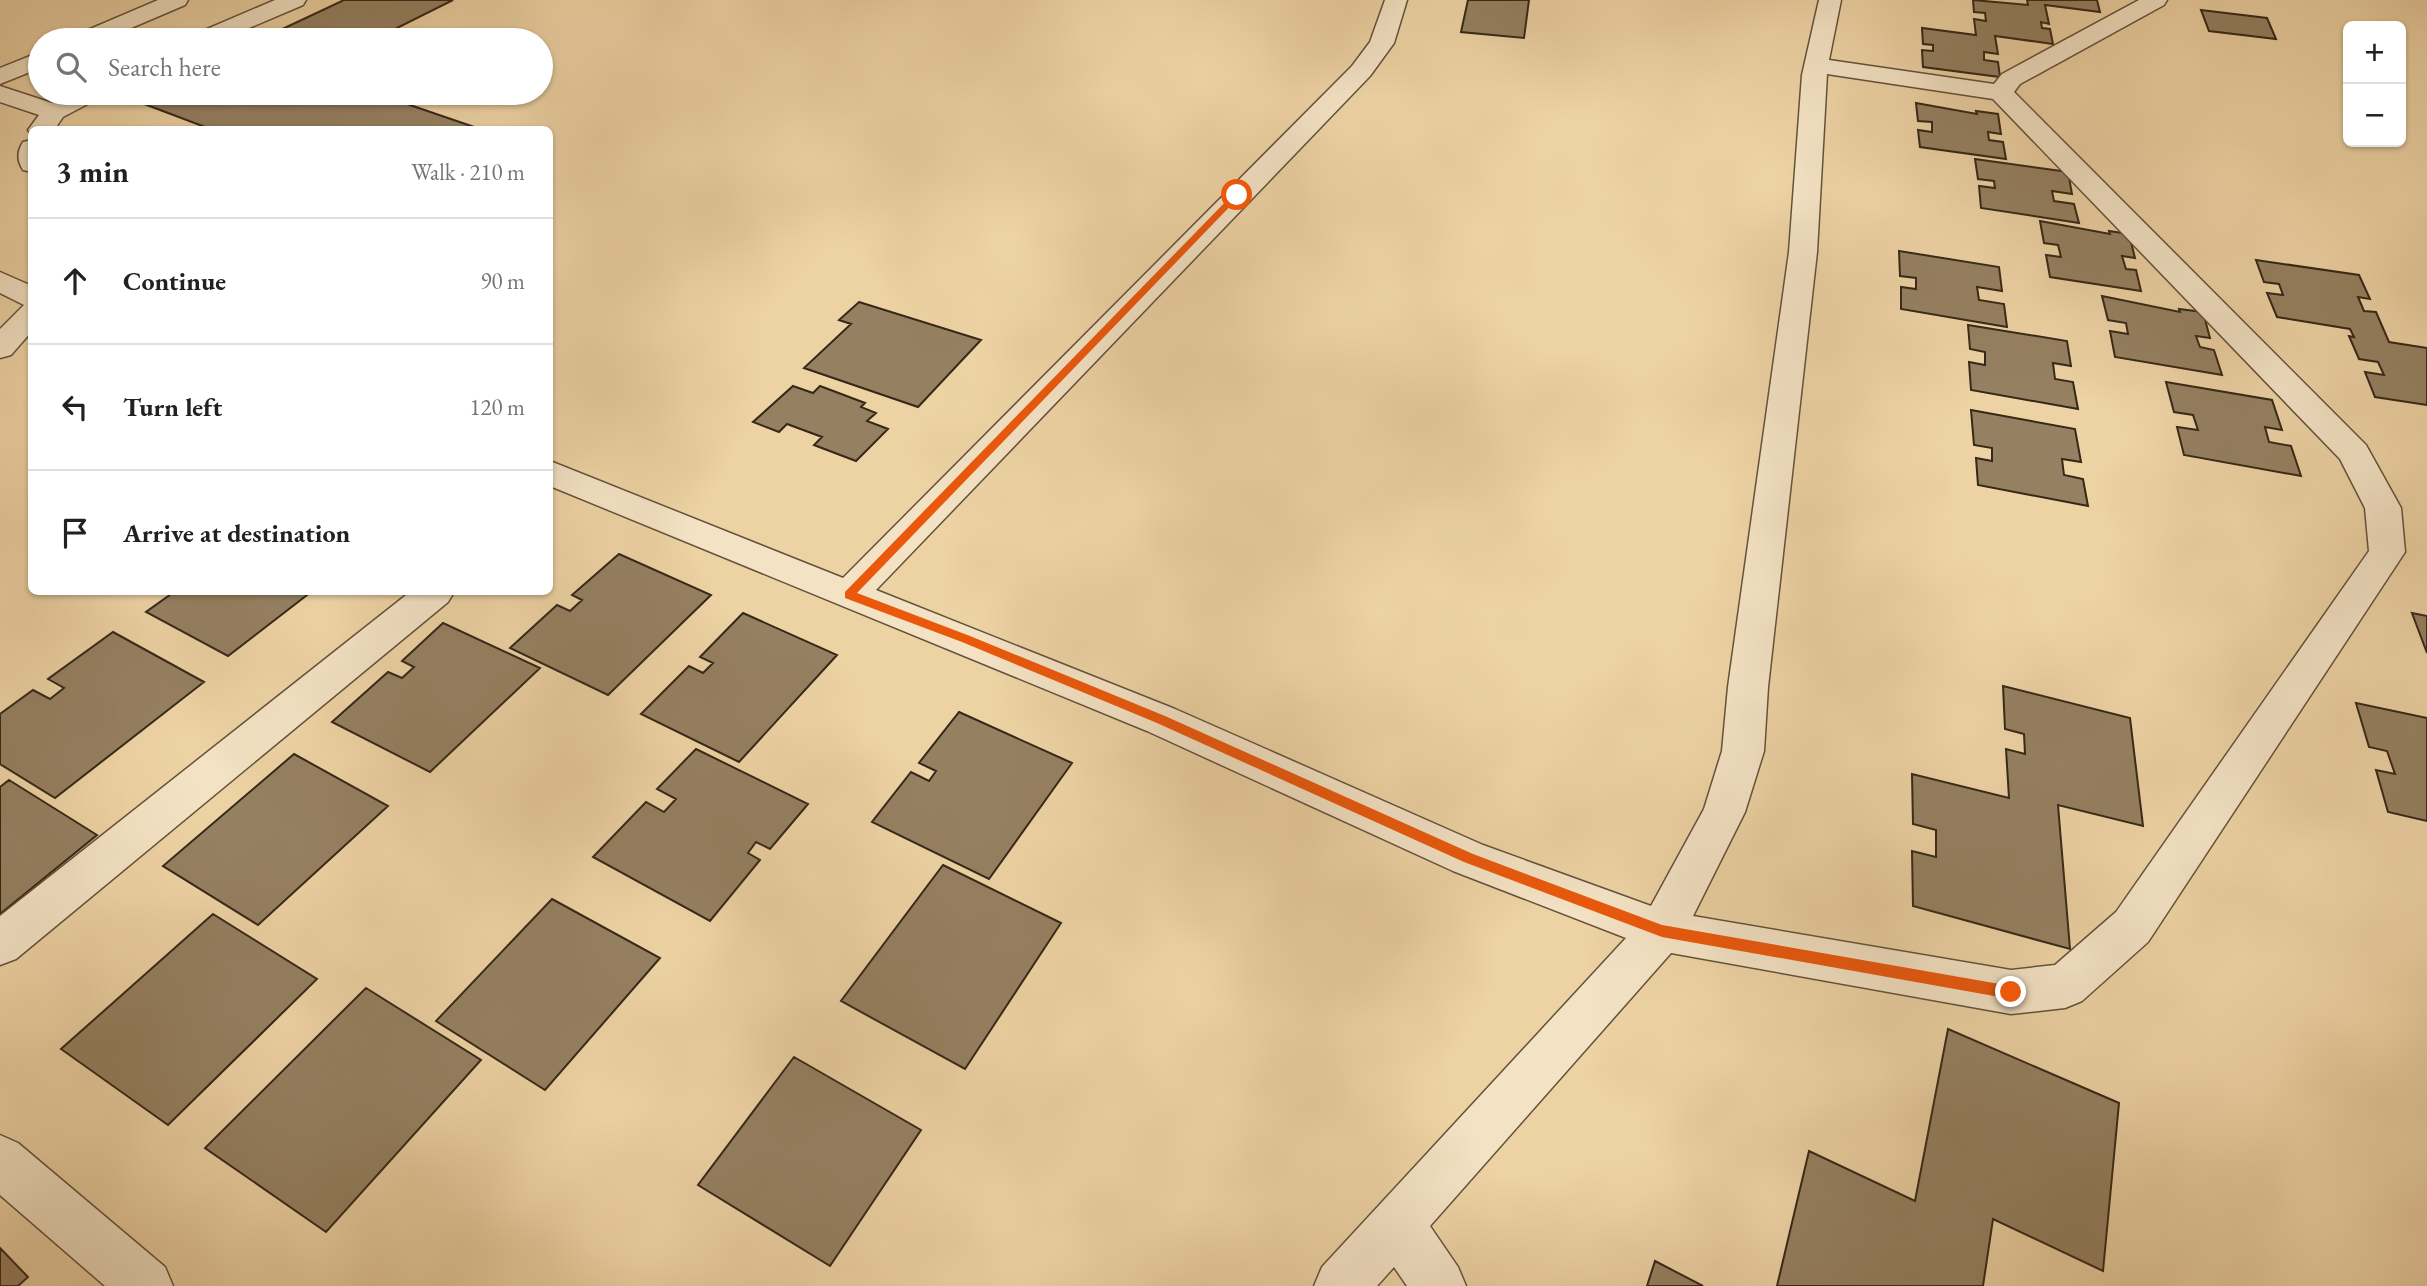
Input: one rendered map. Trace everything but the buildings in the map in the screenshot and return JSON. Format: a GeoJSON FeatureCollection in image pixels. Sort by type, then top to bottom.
{"type":"FeatureCollection","features":[{"type":"Feature","properties":{"kind":"street"},"geometry":{"type":"LineString","coordinates":[[112,28],[177,0]]}},
{"type":"Feature","properties":{"kind":"street"},"geometry":{"type":"LineString","coordinates":[[229,28],[295,0]]}},
{"type":"Feature","properties":{"kind":"street"},"geometry":{"type":"LineString","coordinates":[[849,595],[1361,71],[1382,43],[1396,0]]}},
{"type":"Feature","properties":{"kind":"street"},"geometry":{"type":"LineString","coordinates":[[1341,1286],[1662,931],[1724,812],[1743,751],[1748,687],[1803,252],[1816,65],[1830,0]]}},
{"type":"Feature","properties":{"kind":"street"},"geometry":{"type":"LineString","coordinates":[[2001,93],[2011,79],[2156,0]]}},
{"type":"Feature","properties":{"kind":"street"},"geometry":{"type":"LineString","coordinates":[[0,77],[28,65]]}},
{"type":"Feature","properties":{"kind":"street"},"geometry":{"type":"LineString","coordinates":[[556,484],[966,639],[1161,720],[1468,858],[1662,931],[2011,992],[2065,986],[2132,927],[2387,552],[2383,508],[2354,453],[2001,93],[1816,65]]}},
{"type":"Feature","properties":{"kind":"street"},"geometry":{"type":"LineString","coordinates":[[0,94],[48,121],[72,105]]}},
{"type":"Feature","properties":{"kind":"street"},"geometry":{"type":"LineString","coordinates":[[0,281],[28,296]]}},
{"type":"Feature","properties":{"kind":"street"},"geometry":{"type":"LineString","coordinates":[[0,348],[28,316]]}},
{"type":"Feature","properties":{"kind":"street"},"geometry":{"type":"LineString","coordinates":[[0,944],[431,595]]}},
{"type":"Feature","properties":{"kind":"street"},"geometry":{"type":"LineString","coordinates":[[0,1161],[146,1286]]}},
{"type":"Feature","properties":{"kind":"street"},"geometry":{"type":"LineString","coordinates":[[1396,1225],[1439,1286]]}},
{"type":"Feature","properties":{"kind":"route"},"geometry":{"type":"LineString","coordinates":[[1237,195],[849,595],[966,639],[1161,720],[1468,858],[1662,931],[2011,992]]}}]}
